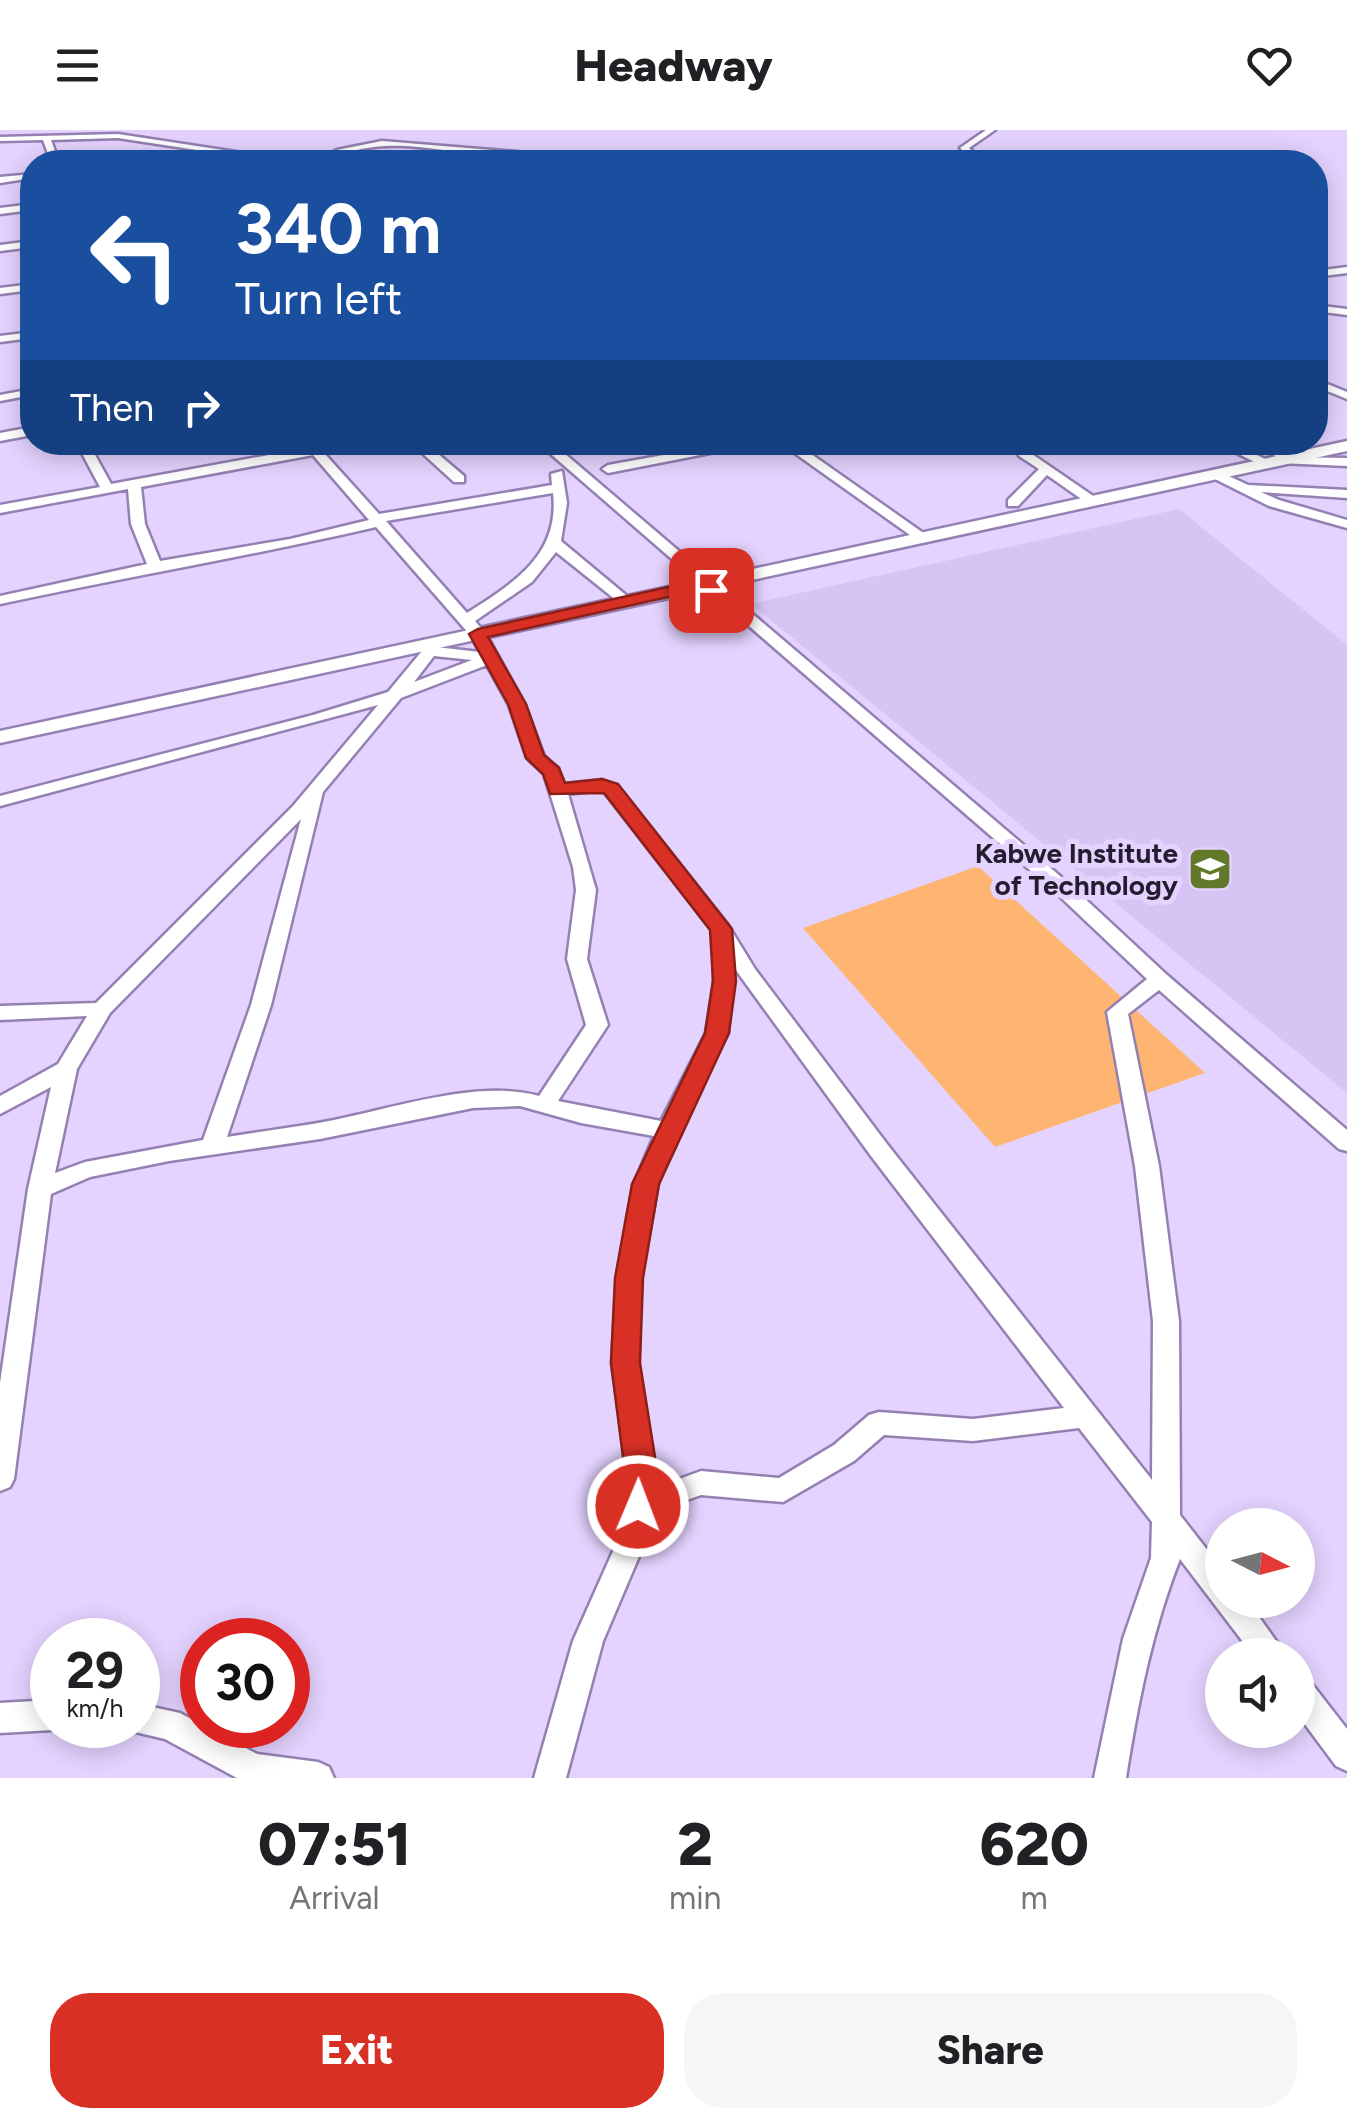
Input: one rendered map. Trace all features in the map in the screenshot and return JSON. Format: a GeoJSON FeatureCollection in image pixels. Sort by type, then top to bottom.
{"type":"FeatureCollection","features":[{"type":"Feature","properties":{"kind":"street"},"geometry":{"type":"LineString","coordinates":[[966,150],[964,148],[990,130]]}},
{"type":"Feature","properties":{"kind":"street"},"geometry":{"type":"LineString","coordinates":[[0,139],[61,134],[118,136],[210,150]]}},
{"type":"Feature","properties":{"kind":"street"},"geometry":{"type":"LineString","coordinates":[[346,150],[377,137],[470,150]]}},
{"type":"Feature","properties":{"kind":"street"},"geometry":{"type":"LineString","coordinates":[[47,138],[49,150]]}},
{"type":"Feature","properties":{"kind":"street"},"geometry":{"type":"LineString","coordinates":[[89,455],[108,490]]}},
{"type":"Feature","properties":{"kind":"street"},"geometry":{"type":"LineString","coordinates":[[0,509],[271,455]]}},
{"type":"Feature","properties":{"kind":"street"},"geometry":{"type":"LineString","coordinates":[[320,455],[472,627],[517,704],[536,758],[552,772],[582,867],[586,890],[577,959],[597,1025],[544,1105]]}},
{"type":"Feature","properties":{"kind":"street"},"geometry":{"type":"LineString","coordinates":[[431,455],[459,479]]}},
{"type":"Feature","properties":{"kind":"street"},"geometry":{"type":"LineString","coordinates":[[558,455],[1060,886],[1160,980],[1347,1142]]}},
{"type":"Feature","properties":{"kind":"street"},"geometry":{"type":"LineString","coordinates":[[608,469],[687,455]]}},
{"type":"Feature","properties":{"kind":"street"},"geometry":{"type":"LineString","coordinates":[[804,455],[922,537]]}},
{"type":"Feature","properties":{"kind":"street"},"geometry":{"type":"LineString","coordinates":[[1029,455],[1092,500]]}},
{"type":"Feature","properties":{"kind":"street"},"geometry":{"type":"LineString","coordinates":[[1263,455],[1279,460],[1347,462]]}},
{"type":"Feature","properties":{"kind":"street"},"geometry":{"type":"LineString","coordinates":[[1274,455],[1279,460]]}},
{"type":"Feature","properties":{"kind":"street"},"geometry":{"type":"LineString","coordinates":[[472,627],[626,601],[1303,455]]}},
{"type":"Feature","properties":{"kind":"street"},"geometry":{"type":"LineString","coordinates":[[1013,503],[1046,469]]}},
{"type":"Feature","properties":{"kind":"street"},"geometry":{"type":"LineString","coordinates":[[1216,474],[1274,503],[1347,524]]}},
{"type":"Feature","properties":{"kind":"street"},"geometry":{"type":"LineString","coordinates":[[0,600],[154,566],[290,543],[558,481],[553,542],[542,568],[472,627],[429,648],[0,737]]}},
{"type":"Feature","properties":{"kind":"street"},"geometry":{"type":"LineString","coordinates":[[134,485],[138,524],[154,566]]}},
{"type":"Feature","properties":{"kind":"street"},"geometry":{"type":"LineString","coordinates":[[1241,486],[1347,494]]}},
{"type":"Feature","properties":{"kind":"street"},"geometry":{"type":"LineString","coordinates":[[553,542],[626,601]]}},
{"type":"Feature","properties":{"kind":"street"},"geometry":{"type":"LineString","coordinates":[[429,648],[492,658]]}},
{"type":"Feature","properties":{"kind":"street"},"geometry":{"type":"LineString","coordinates":[[0,1479],[8,1348],[66,1069],[102,1009],[250,862],[318,788],[429,648]]}},
{"type":"Feature","properties":{"kind":"street"},"geometry":{"type":"LineString","coordinates":[[0,801],[394,696],[492,658]]}},
{"type":"Feature","properties":{"kind":"street"},"geometry":{"type":"LineString","coordinates":[[557,790],[602,785],[611,788],[721,929],[746,972],[868,1136],[1205,1569]]}},
{"type":"Feature","properties":{"kind":"street"},"geometry":{"type":"LineString","coordinates":[[212,1146],[266,990],[318,788]]}},
{"type":"Feature","properties":{"kind":"street"},"geometry":{"type":"LineString","coordinates":[[550,1778],[588,1641],[632,1540],[638,1506],[639,1457],[626,1363],[629,1278],[646,1184],[668,1130],[717,1033],[724,981],[721,929]]}},
{"type":"Feature","properties":{"kind":"street"},"geometry":{"type":"LineString","coordinates":[[1110,1778],[1126,1680],[1153,1588],[1166,1558],[1166,1321],[1147,1166],[1118,1012],[1160,980]]}},
{"type":"Feature","properties":{"kind":"street"},"geometry":{"type":"LineString","coordinates":[[0,1013],[102,1009]]}},
{"type":"Feature","properties":{"kind":"street"},"geometry":{"type":"LineString","coordinates":[[0,1106],[66,1069]]}},
{"type":"Feature","properties":{"kind":"street"},"geometry":{"type":"LineString","coordinates":[[40,1189],[85,1170],[320,1131],[473,1100],[520,1098],[668,1130]]}},
{"type":"Feature","properties":{"kind":"street"},"geometry":{"type":"LineString","coordinates":[[638,1506],[701,1483],[783,1490],[844,1452],[878,1423],[973,1430],[1087,1416]]}},
{"type":"Feature","properties":{"kind":"street"},"geometry":{"type":"LineString","coordinates":[[1243,1618],[1258,1638]]}},
{"type":"Feature","properties":{"kind":"street"},"geometry":{"type":"LineString","coordinates":[[1315,1713],[1347,1755]]}},
{"type":"Feature","properties":{"kind":"street"},"geometry":{"type":"LineString","coordinates":[[0,1718],[30,1716]]}},
{"type":"Feature","properties":{"kind":"street"},"geometry":{"type":"LineString","coordinates":[[160,1722],[254,1770],[318,1778]]}},
{"type":"Feature","properties":{"kind":"shaded area","name":"Kabwe Institute of Technology"},"geometry":{"type":"Polygon","coordinates":[[[1179,509],[1347,645],[1347,1093],[751,604],[1179,509]]]}},
{"type":"Feature","properties":{"kind":"shaded area"},"geometry":{"type":"Polygon","coordinates":[[[978,866],[1205,1073],[995,1147],[803,928],[978,866]]]}},
{"type":"Feature","properties":{"kind":"place","name":"Kabwe Institute of Technology"},"geometry":{"type":"Point","coordinates":[1210,869]}},
{"type":"Feature","properties":{"kind":"route"},"geometry":{"type":"LineString","coordinates":[[638,1506],[639,1457],[626,1363],[629,1278],[646,1184],[668,1130],[717,1033],[724,981],[721,929],[611,788],[602,785],[557,790],[552,772],[536,758],[517,704],[478,634],[704,584],[711,590]]}}]}
